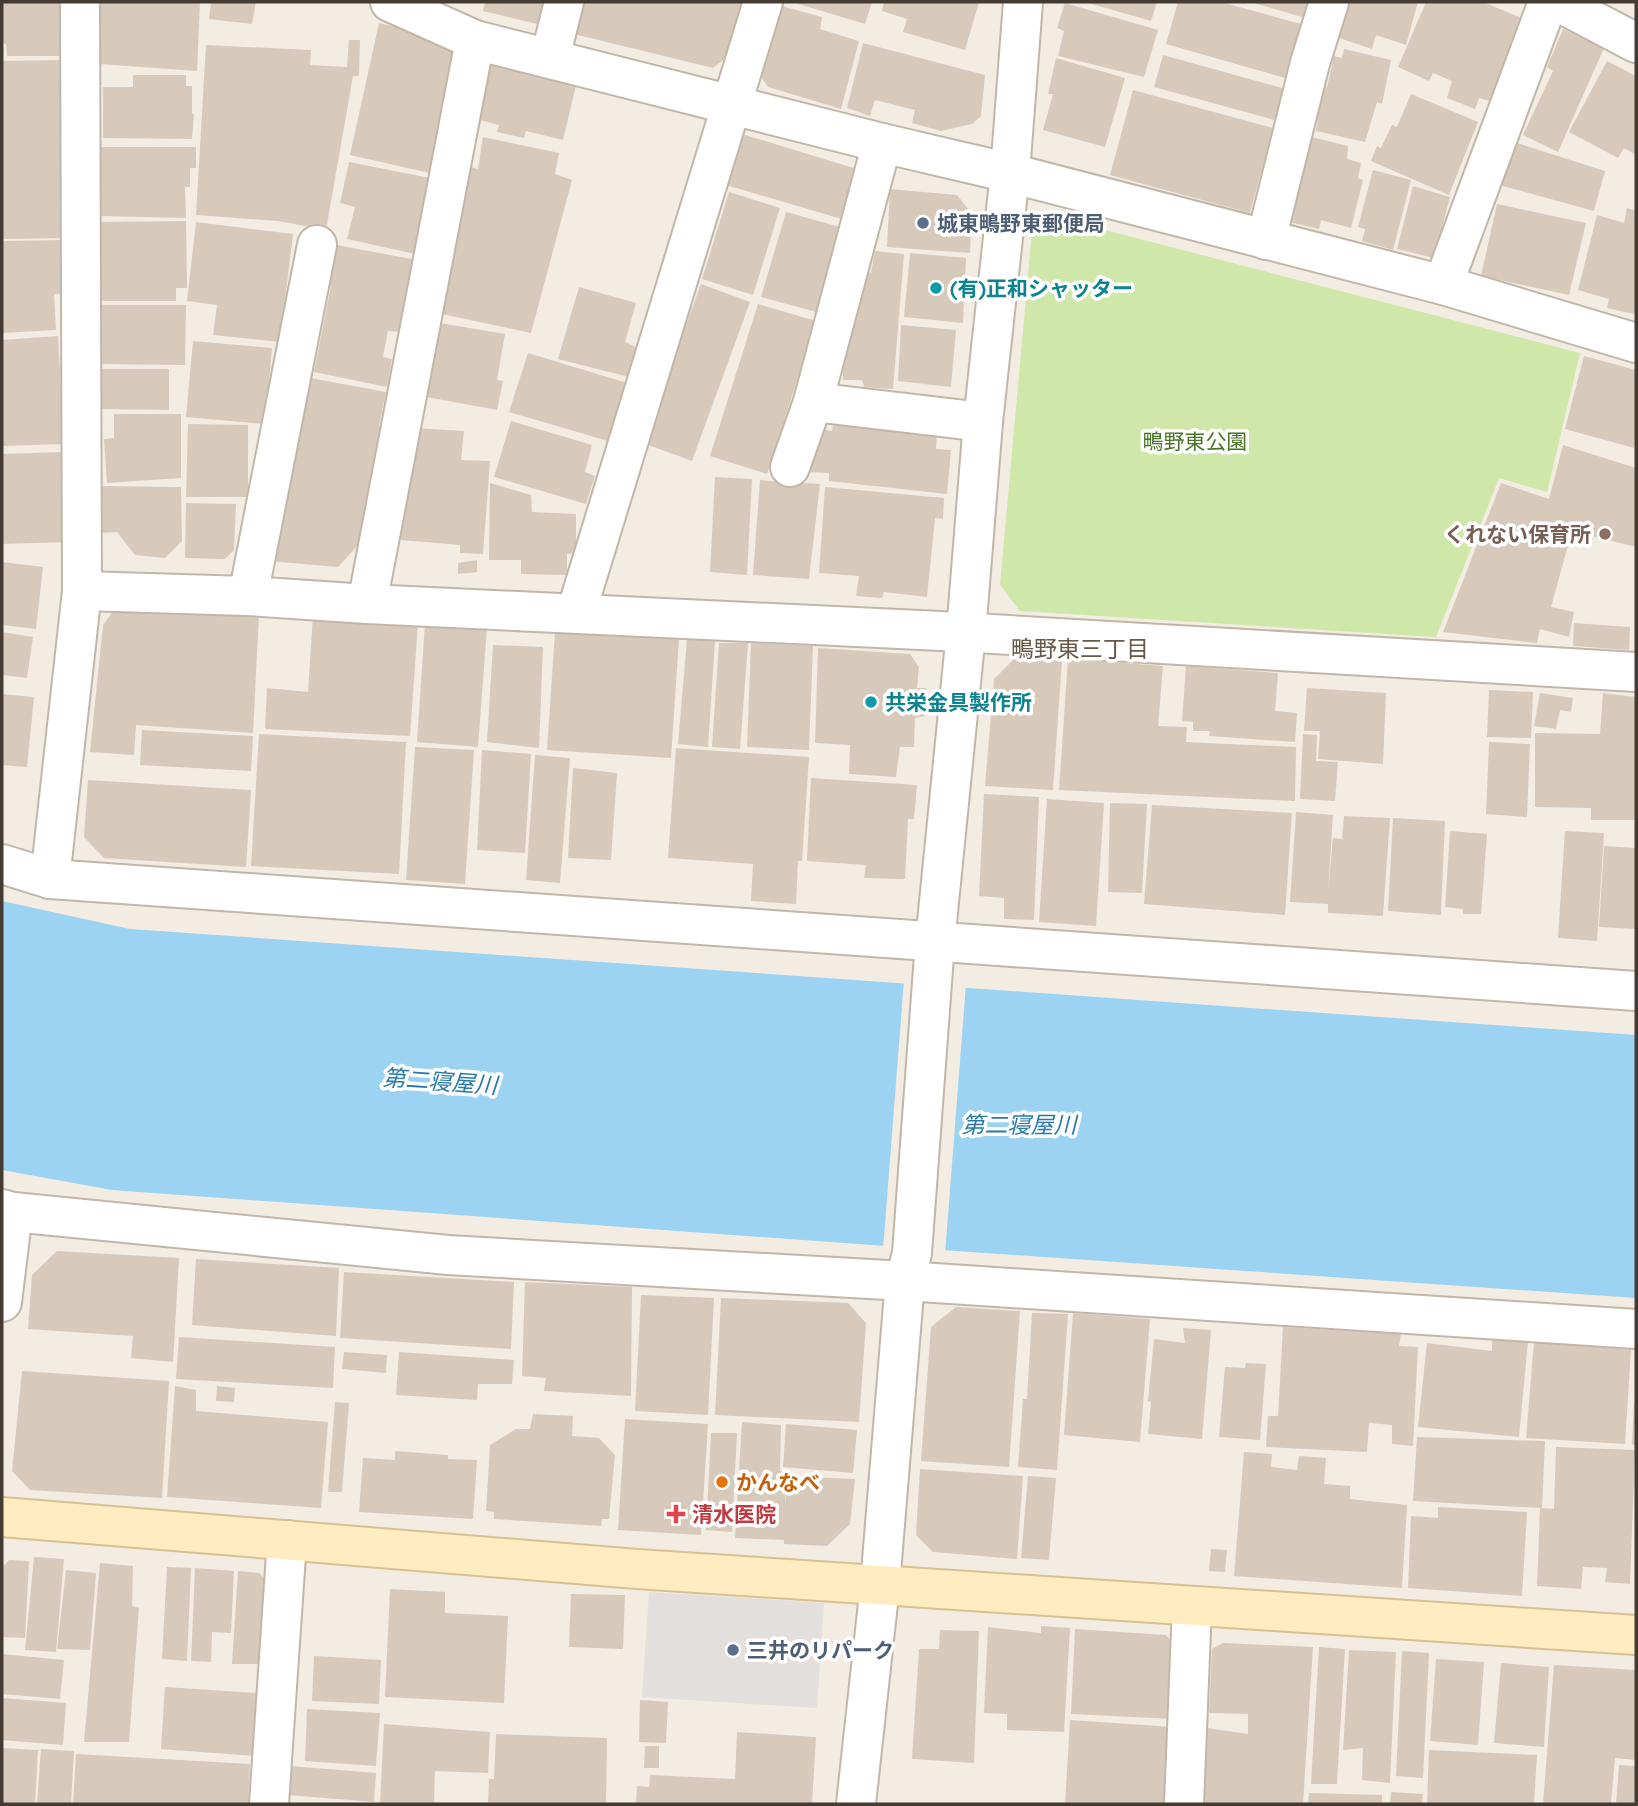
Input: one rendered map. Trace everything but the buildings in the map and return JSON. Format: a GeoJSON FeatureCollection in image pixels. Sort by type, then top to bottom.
{"type":"FeatureCollection","features":[{"type":"Feature","properties":{"kind":"street"},"geometry":{"type":"LineString","coordinates":[[50,879],[82,591],[80,2]]}},
{"type":"Feature","properties":{"kind":"street"},"geometry":{"type":"LineString","coordinates":[[390,2],[475,40],[1010,173],[1443,285],[1636,343]]}},
{"type":"Feature","properties":{"kind":"street"},"geometry":{"type":"LineString","coordinates":[[550,58],[564,2]]}},
{"type":"Feature","properties":{"kind":"street"},"geometry":{"type":"LineString","coordinates":[[576,613],[763,2]]}},
{"type":"Feature","properties":{"kind":"street"},"geometry":{"type":"LineString","coordinates":[[856,1804],[880,1585],[935,942],[1010,173],[1023,2]]}},
{"type":"Feature","properties":{"kind":"street"},"geometry":{"type":"LineString","coordinates":[[1266,240],[1310,63],[1329,2]]}},
{"type":"Feature","properties":{"kind":"street"},"geometry":{"type":"LineString","coordinates":[[1443,285],[1548,2]]}},
{"type":"Feature","properties":{"kind":"street"},"geometry":{"type":"LineString","coordinates":[[1558,2],[1636,43]]}},
{"type":"Feature","properties":{"kind":"street"},"geometry":{"type":"LineString","coordinates":[[367,604],[475,40]]}},
{"type":"Feature","properties":{"kind":"street"},"geometry":{"type":"LineString","coordinates":[[790,467],[813,402],[882,142]]}},
{"type":"Feature","properties":{"kind":"street"},"geometry":{"type":"LineString","coordinates":[[248,596],[317,246]]}},
{"type":"Feature","properties":{"kind":"street"},"geometry":{"type":"LineString","coordinates":[[813,402],[984,422]]}},
{"type":"Feature","properties":{"kind":"street"},"geometry":{"type":"LineString","coordinates":[[82,591],[248,596],[966,633],[1636,672]]}},
{"type":"Feature","properties":{"kind":"street"},"geometry":{"type":"LineString","coordinates":[[2,864],[50,879],[1636,991]]}},
{"type":"Feature","properties":{"kind":"street"},"geometry":{"type":"LineString","coordinates":[[2,1302],[7,1211],[447,1255],[909,1267],[1636,1329]]}},
{"type":"Feature","properties":{"kind":"street"},"geometry":{"type":"LineString","coordinates":[[2,1517],[637,1569],[1636,1635]]}},
{"type":"Feature","properties":{"kind":"street"},"geometry":{"type":"LineString","coordinates":[[269,1804],[287,1540]]}},
{"type":"Feature","properties":{"kind":"street"},"geometry":{"type":"LineString","coordinates":[[1184,1804],[1192,1606]]}},
{"type":"Feature","properties":{"kind":"green space","name":"鴫野東公園"},"geometry":{"type":"Polygon","coordinates":[[[1059,218],[1580,353],[1547,492],[1499,478],[1436,637],[1020,611],[1000,585],[1032,231],[1059,218]]]}},
{"type":"Feature","properties":{"kind":"shaded area","name":"三井のリパーク"},"geometry":{"type":"Polygon","coordinates":[[[649,1592],[824,1603],[817,1708],[642,1697],[649,1592]]]}},
{"type":"Feature","properties":{"kind":"water","name":"第二寝屋川"},"geometry":{"type":"Polygon","coordinates":[[[2,901],[130,929],[1636,1035],[1636,1298],[112,1190],[2,1170],[2,901]]]}},
{"type":"Feature","properties":{"kind":"pier"},"geometry":{"type":"Polygon","coordinates":[[[904,980],[966,984],[945,1254],[883,1250],[904,980]]]}},
{"type":"Feature","properties":{"kind":"place","name":"城東鴫野東郵便局"},"geometry":{"type":"Point","coordinates":[923,223]}},
{"type":"Feature","properties":{"kind":"place","name":"(有)正和シャッター"},"geometry":{"type":"Point","coordinates":[936,288]}},
{"type":"Feature","properties":{"kind":"place","name":"くれない保育所"},"geometry":{"type":"Point","coordinates":[1605,534]}},
{"type":"Feature","properties":{"kind":"place","name":"共栄金具製作所"},"geometry":{"type":"Point","coordinates":[871,702]}},
{"type":"Feature","properties":{"kind":"place","name":"かんなべ"},"geometry":{"type":"Point","coordinates":[722,1482]}},
{"type":"Feature","properties":{"kind":"place","name":"清水医院"},"geometry":{"type":"Point","coordinates":[676,1514]}},
{"type":"Feature","properties":{"kind":"place","name":"三井のリパーク"},"geometry":{"type":"Point","coordinates":[733,1650]}},
{"type":"Feature","properties":{"kind":"district","name":"鴫野東三丁目"},"geometry":{"type":"Point","coordinates":[1080,648]}}]}
